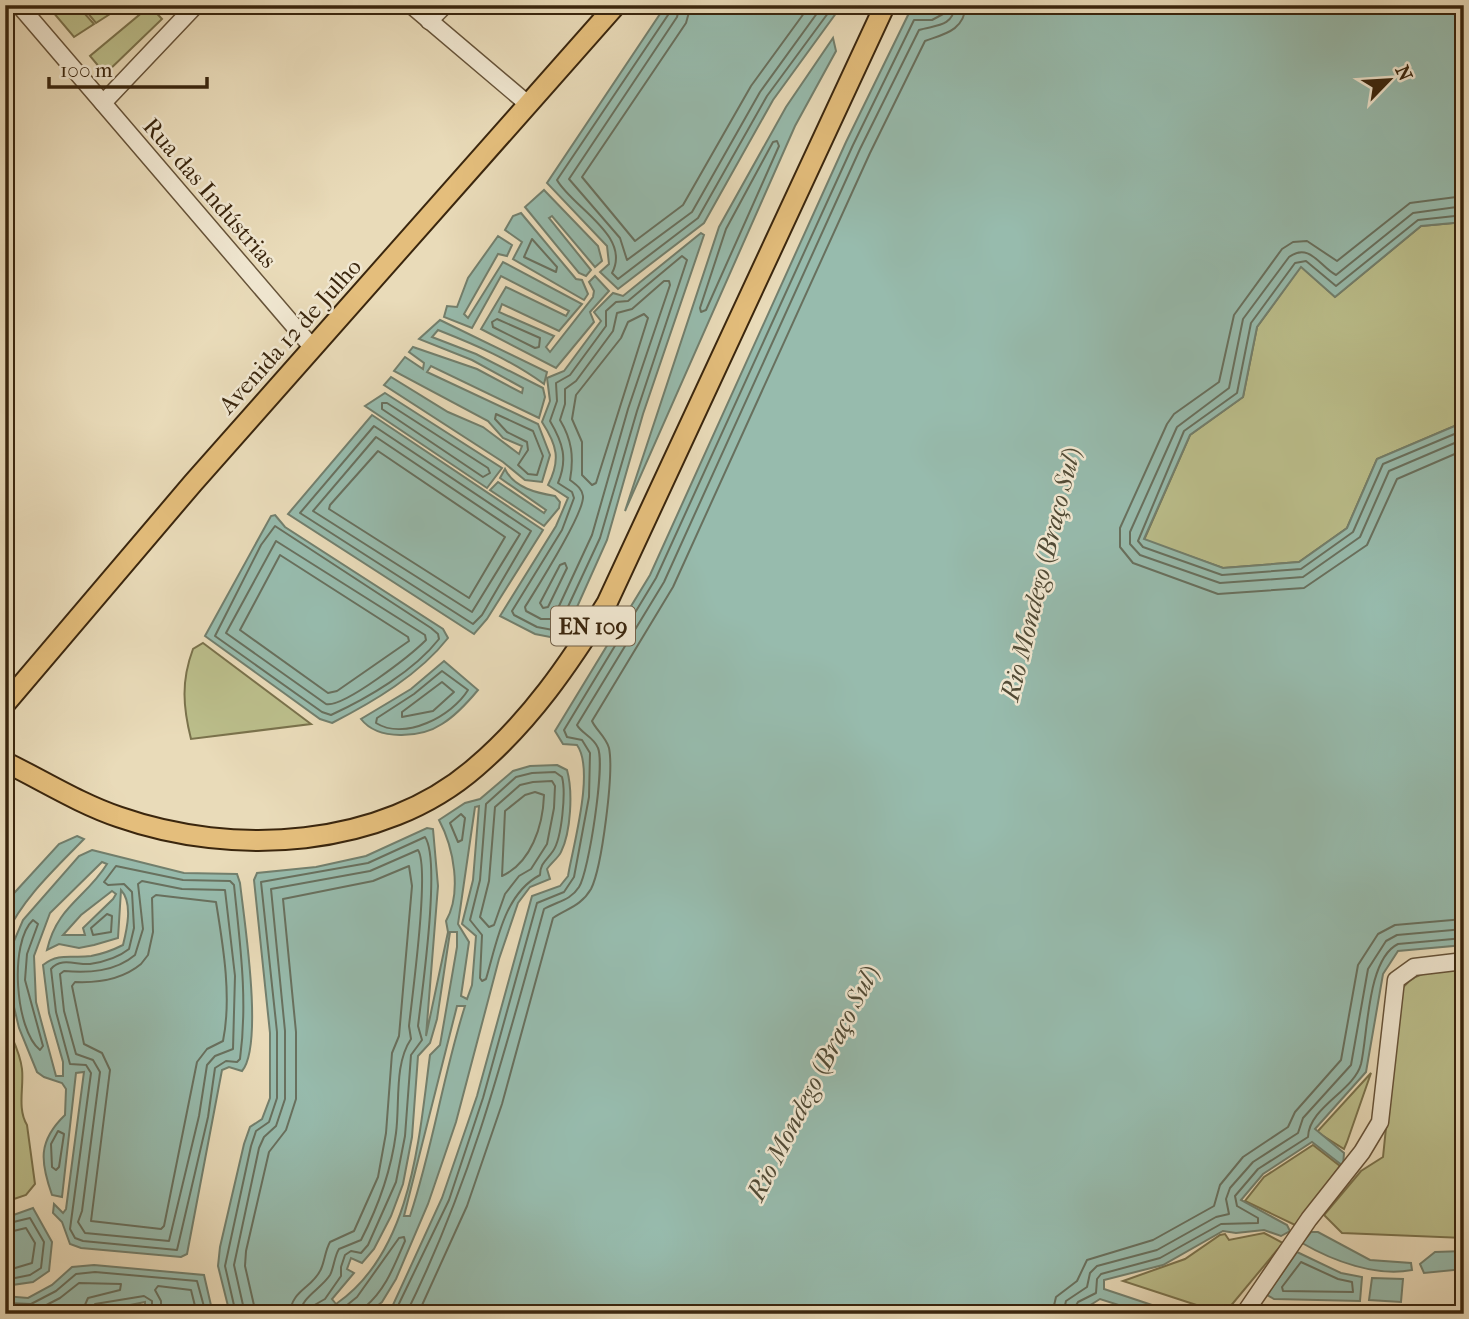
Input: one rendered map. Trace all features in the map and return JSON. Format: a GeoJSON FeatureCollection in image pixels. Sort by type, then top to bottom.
{"type":"FeatureCollection","features":[{"type":"Feature","properties":{"kind":"main road","name":"Avenida 12 de Julho"},"geometry":{"type":"LineString","coordinates":[[5,704],[312,347],[530,105],[616,5]]}},
{"type":"Feature","properties":{"kind":"main road","name":"EN 109"},"geometry":{"type":"LineString","coordinates":[[5,762],[119,817],[192,836],[285,841],[359,827],[420,805],[474,769],[517,729],[561,677],[607,603],[886,5]]}},
{"type":"Feature","properties":{"kind":"street","name":"Rua das Indústrias"},"geometry":{"type":"LineString","coordinates":[[19,5],[312,347]]}},
{"type":"Feature","properties":{"kind":"street"},"geometry":{"type":"LineString","coordinates":[[411,5],[530,105]]}},
{"type":"Feature","properties":{"kind":"street"},"geometry":{"type":"LineString","coordinates":[[429,21],[445,5]]}},
{"type":"Feature","properties":{"kind":"street"},"geometry":{"type":"LineString","coordinates":[[103,103],[186,9]]}},
{"type":"Feature","properties":{"kind":"street"},"geometry":{"type":"LineString","coordinates":[[1244,1314],[1309,1219],[1362,1152],[1380,1122],[1396,980],[1414,967],[1464,961]]}},
{"type":"Feature","properties":{"kind":"green space"},"geometry":{"type":"Polygon","coordinates":[[[47,5],[77,5],[94,24],[74,37],[47,5]]]}},
{"type":"Feature","properties":{"kind":"green space"},"geometry":{"type":"Polygon","coordinates":[[[81,5],[124,5],[96,23],[81,5]]]}},
{"type":"Feature","properties":{"kind":"green space"},"geometry":{"type":"Polygon","coordinates":[[[150,6],[162,19],[105,74],[90,56],[150,6]]]}},
{"type":"Feature","properties":{"kind":"green space"},"geometry":{"type":"Polygon","coordinates":[[[1464,222],[1464,422],[1377,459],[1347,528],[1299,562],[1223,568],[1144,540],[1190,435],[1243,397],[1257,327],[1301,266],[1335,297],[1421,226],[1464,222]]]}},
{"type":"Feature","properties":{"kind":"green space"},"geometry":{"type":"Polygon","coordinates":[[[203,643],[311,724],[191,739],[185,705],[186,672],[193,649],[203,643]]]}},
{"type":"Feature","properties":{"kind":"green space"},"geometry":{"type":"Polygon","coordinates":[[[1464,969],[1464,1238],[1342,1233],[1324,1215],[1361,1171],[1383,1157],[1400,992],[1406,984],[1420,975],[1464,969]]]}},
{"type":"Feature","properties":{"kind":"green space"},"geometry":{"type":"Polygon","coordinates":[[[5,1020],[21,1062],[22,1112],[27,1125],[35,1184],[26,1195],[5,1202],[5,1020]]]}},
{"type":"Feature","properties":{"kind":"green space"},"geometry":{"type":"Polygon","coordinates":[[[1371,1073],[1347,1142],[1344,1149],[1317,1132],[1371,1073]]]}},
{"type":"Feature","properties":{"kind":"green space"},"geometry":{"type":"Polygon","coordinates":[[[1313,1145],[1340,1166],[1295,1225],[1245,1201],[1264,1177],[1313,1145]]]}},
{"type":"Feature","properties":{"kind":"green space"},"geometry":{"type":"Polygon","coordinates":[[[1264,1233],[1283,1243],[1224,1314],[1123,1281],[1185,1259],[1220,1235],[1225,1234],[1229,1240],[1264,1233]]]}},
{"type":"Feature","properties":{"kind":"water"},"geometry":{"type":"Polygon","coordinates":[[[666,5],[842,5],[773,100],[704,223],[618,289],[600,272],[609,264],[607,246],[547,183],[666,5]]]}},
{"type":"Feature","properties":{"kind":"water","name":"Rio Mondego (Braço Sul)"},"geometry":{"type":"Polygon","coordinates":[[[942,5],[1464,5],[1464,222],[1421,226],[1335,297],[1301,267],[1257,327],[1243,397],[1190,435],[1144,539],[1223,568],[1299,562],[1347,528],[1377,459],[1464,422],[1464,945],[1398,951],[1383,974],[1366,1072],[1315,1129],[1344,1153],[1343,1166],[1312,1142],[1263,1174],[1241,1200],[1287,1225],[1290,1231],[1281,1236],[1264,1230],[1236,1233],[1223,1231],[1163,1265],[1104,1280],[1104,1289],[1179,1314],[1147,1314],[1100,1299],[1076,1314],[384,1314],[393,1305],[442,1198],[477,1096],[532,896],[560,886],[568,876],[581,809],[584,772],[577,745],[563,744],[555,731],[650,575],[846,142],[911,9],[931,13],[942,5]]]}},
{"type":"Feature","properties":{"kind":"water"},"geometry":{"type":"Polygon","coordinates":[[[833,38],[836,51],[795,126],[625,511],[719,227],[786,107],[833,38]]]}},
{"type":"Feature","properties":{"kind":"water"},"geometry":{"type":"Polygon","coordinates":[[[544,190],[598,246],[602,261],[595,267],[552,216],[549,218],[591,270],[586,276],[579,273],[525,207],[544,190]]]}},
{"type":"Feature","properties":{"kind":"water"},"geometry":{"type":"Polygon","coordinates":[[[521,213],[576,279],[582,280],[588,294],[584,300],[513,259],[522,242],[505,230],[513,216],[521,213]]]}},
{"type":"Feature","properties":{"kind":"water"},"geometry":{"type":"Polygon","coordinates":[[[701,233],[704,235],[643,414],[607,540],[564,631],[555,638],[535,634],[500,616],[556,526],[568,498],[548,485],[555,468],[556,453],[542,422],[550,401],[547,378],[564,371],[601,321],[594,312],[613,293],[623,296],[701,233]]]}},
{"type":"Feature","properties":{"kind":"water"},"geometry":{"type":"Polygon","coordinates":[[[498,236],[512,245],[507,256],[498,254],[464,314],[468,318],[503,262],[582,304],[559,331],[502,304],[499,312],[554,336],[546,347],[550,352],[593,297],[594,291],[589,282],[595,276],[609,291],[590,312],[594,322],[556,368],[481,329],[506,287],[566,316],[569,311],[501,276],[472,328],[444,317],[447,306],[457,307],[468,278],[498,236]]]}},
{"type":"Feature","properties":{"kind":"water"},"geometry":{"type":"Polygon","coordinates":[[[440,320],[547,372],[544,384],[506,360],[466,341],[438,330],[432,337],[476,354],[543,388],[545,397],[539,418],[431,366],[427,372],[538,424],[550,455],[542,482],[525,480],[503,462],[384,385],[391,377],[448,412],[483,427],[519,454],[522,446],[503,438],[488,421],[394,371],[405,357],[423,369],[424,363],[409,352],[413,347],[477,369],[522,393],[523,388],[472,360],[419,339],[440,320]]]}},
{"type":"Feature","properties":{"kind":"water"},"geometry":{"type":"Polygon","coordinates":[[[385,393],[502,468],[487,488],[365,406],[385,393]]]}},
{"type":"Feature","properties":{"kind":"water"},"geometry":{"type":"Polygon","coordinates":[[[372,415],[543,530],[487,619],[474,634],[288,514],[372,415]]]}},
{"type":"Feature","properties":{"kind":"water"},"geometry":{"type":"Polygon","coordinates":[[[505,469],[520,485],[555,496],[560,502],[559,508],[544,526],[490,490],[498,482],[544,513],[546,510],[500,478],[505,469]]]}},
{"type":"Feature","properties":{"kind":"water"},"geometry":{"type":"Polygon","coordinates":[[[275,515],[285,527],[443,629],[448,638],[409,676],[379,697],[332,723],[320,719],[205,636],[271,516],[275,515]]]}},
{"type":"Feature","properties":{"kind":"water"},"geometry":{"type":"Polygon","coordinates":[[[444,661],[478,690],[447,721],[423,732],[400,735],[378,731],[361,719],[411,689],[444,661]]]}},
{"type":"Feature","properties":{"kind":"water"},"geometry":{"type":"Polygon","coordinates":[[[557,765],[567,770],[570,800],[567,834],[560,854],[547,869],[550,879],[530,887],[518,903],[499,959],[456,1122],[428,1204],[396,1279],[382,1302],[367,1314],[327,1314],[330,1310],[323,1307],[311,1314],[230,1314],[218,1266],[220,1247],[244,1144],[250,1127],[262,1119],[270,1098],[270,1033],[254,880],[257,873],[316,867],[366,856],[427,828],[433,829],[438,886],[426,1036],[448,932],[446,921],[451,910],[455,884],[449,844],[439,820],[465,803],[480,799],[513,771],[530,766],[557,765]],[[479,806],[475,807],[458,924],[469,942],[461,996],[467,999],[472,985],[476,936],[462,924],[473,880],[479,806]],[[450,932],[437,1019],[430,1043],[418,1056],[412,1137],[403,1184],[374,1249],[362,1263],[351,1258],[347,1269],[354,1273],[332,1299],[336,1304],[361,1282],[381,1255],[396,1224],[407,1191],[421,1122],[430,1055],[440,1045],[457,947],[457,932],[450,932]],[[457,1006],[404,1216],[410,1216],[418,1190],[465,1006],[457,1006]]]}},
{"type":"Feature","properties":{"kind":"water"},"geometry":{"type":"Polygon","coordinates":[[[77,836],[84,839],[31,896],[6,935],[5,903],[59,844],[77,836]]]}},
{"type":"Feature","properties":{"kind":"water"},"geometry":{"type":"Polygon","coordinates":[[[92,850],[184,873],[237,874],[240,883],[251,981],[252,1036],[242,1071],[229,1067],[222,1070],[187,1254],[181,1257],[81,1248],[70,1244],[62,1222],[53,1213],[54,1204],[63,1213],[66,1209],[84,1072],[76,1073],[62,1197],[52,1195],[45,1172],[44,1152],[50,1134],[65,1115],[66,1089],[62,1083],[37,1072],[19,1028],[13,1003],[11,948],[23,920],[79,856],[92,850]],[[102,862],[50,913],[34,956],[36,1002],[56,1076],[63,1076],[63,1062],[49,1013],[43,965],[61,957],[84,957],[103,953],[123,945],[125,939],[128,909],[121,890],[118,938],[79,948],[59,944],[47,950],[65,912],[107,864],[102,862]],[[112,891],[81,915],[63,935],[85,935],[83,928],[113,899],[116,894],[112,891]]]}},
{"type":"Feature","properties":{"kind":"water"},"geometry":{"type":"Polygon","coordinates":[[[33,1208],[52,1242],[49,1271],[33,1282],[5,1286],[5,1218],[33,1208]]]}},
{"type":"Feature","properties":{"kind":"water"},"geometry":{"type":"Polygon","coordinates":[[[1311,1232],[1318,1232],[1370,1260],[1411,1263],[1412,1270],[1398,1272],[1370,1269],[1327,1256],[1302,1243],[1311,1232]]]}},
{"type":"Feature","properties":{"kind":"water"},"geometry":{"type":"Polygon","coordinates":[[[1464,1251],[1464,1269],[1424,1273],[1420,1264],[1435,1252],[1464,1251]]]}},
{"type":"Feature","properties":{"kind":"water"},"geometry":{"type":"Polygon","coordinates":[[[1297,1252],[1341,1273],[1362,1277],[1360,1301],[1274,1299],[1267,1295],[1297,1252]]]}},
{"type":"Feature","properties":{"kind":"water"},"geometry":{"type":"Polygon","coordinates":[[[94,1265],[204,1275],[213,1314],[145,1314],[145,1302],[86,1314],[5,1314],[5,1296],[28,1298],[52,1285],[72,1267],[94,1265]]]}},
{"type":"Feature","properties":{"kind":"water"},"geometry":{"type":"Polygon","coordinates":[[[1372,1278],[1403,1279],[1401,1302],[1369,1300],[1372,1278]]]}},
{"type":"Feature","properties":{"kind":"water"},"geometry":{"type":"Polygon","coordinates":[[[1264,1307],[1398,1313],[1398,1314],[1257,1314],[1264,1307]]]}}]}
